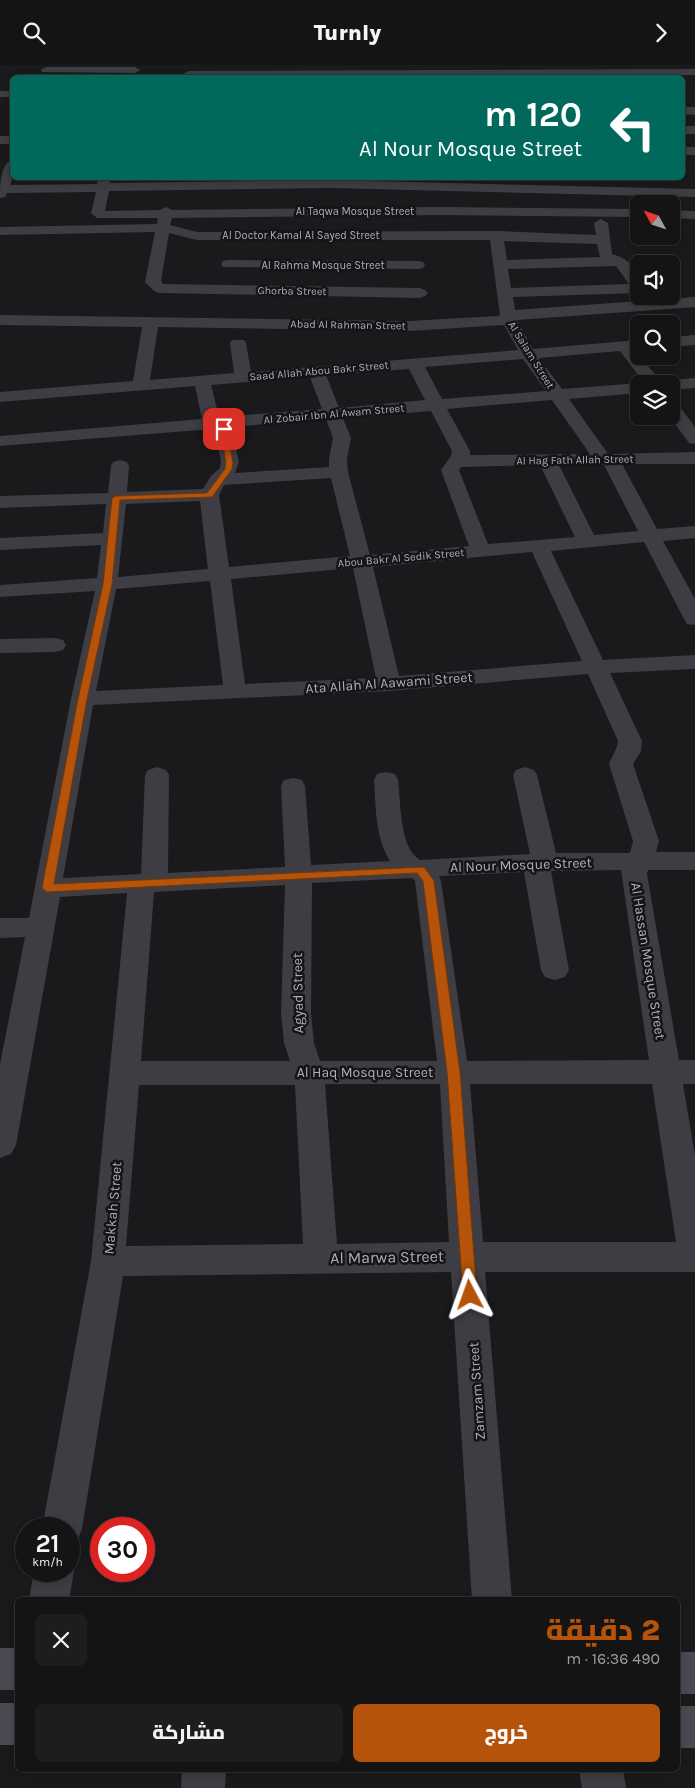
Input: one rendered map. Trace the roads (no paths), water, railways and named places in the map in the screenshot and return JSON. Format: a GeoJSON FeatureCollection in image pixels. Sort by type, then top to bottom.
{"type":"FeatureCollection","features":[{"type":"Feature","properties":{"kind":"street"},"geometry":{"type":"LineString","coordinates":[[46,71],[91,68],[134,71]]}},
{"type":"Feature","properties":{"kind":"street"},"geometry":{"type":"LineString","coordinates":[[189,72],[288,72],[334,75],[452,69],[477,75],[527,69],[695,72]]}},
{"type":"Feature","properties":{"kind":"street"},"geometry":{"type":"LineString","coordinates":[[10,169],[1,191],[104,182],[378,181],[596,184],[695,193]]}},
{"type":"Feature","properties":{"kind":"street"},"geometry":{"type":"LineString","coordinates":[[214,323],[228,265],[242,236],[247,212],[246,181]]}},
{"type":"Feature","properties":{"kind":"street"},"geometry":{"type":"LineString","coordinates":[[374,211],[378,181]]}},
{"type":"Feature","properties":{"kind":"street","name":"Al Taqwa Mosque Street"},"geometry":{"type":"LineString","coordinates":[[104,182],[98,214],[165,221],[247,212],[544,211],[630,213]]}},
{"type":"Feature","properties":{"kind":"street"},"geometry":{"type":"LineString","coordinates":[[165,221],[169,182]]}},
{"type":"Feature","properties":{"kind":"street"},"geometry":{"type":"LineString","coordinates":[[544,183],[544,211]]}},
{"type":"Feature","properties":{"kind":"street"},"geometry":{"type":"LineString","coordinates":[[596,184],[606,256],[620,261],[630,275]]}},
{"type":"Feature","properties":{"kind":"street"},"geometry":{"type":"LineString","coordinates":[[680,214],[695,215]]}},
{"type":"Feature","properties":{"kind":"street","name":"Al Doctor Kamal Al Sayed Street"},"geometry":{"type":"LineString","coordinates":[[0,231],[165,221],[192,235],[496,235],[603,240]]}},
{"type":"Feature","properties":{"kind":"street","name":"Ghorba Street"},"geometry":{"type":"LineString","coordinates":[[165,221],[152,283],[164,289],[420,293]]}},
{"type":"Feature","properties":{"kind":"street"},"geometry":{"type":"LineString","coordinates":[[410,326],[411,306],[420,300],[416,235]]}},
{"type":"Feature","properties":{"kind":"street","name":"Al Salam Street"},"geometry":{"type":"LineString","coordinates":[[496,235],[508,318],[528,354],[556,395],[607,459],[695,619]]}},
{"type":"Feature","properties":{"kind":"street"},"geometry":{"type":"LineString","coordinates":[[500,265],[620,261]]}},
{"type":"Feature","properties":{"kind":"street","name":"Al Rahma Mosque Street"},"geometry":{"type":"LineString","coordinates":[[228,265],[418,265]]}},
{"type":"Feature","properties":{"kind":"street"},"geometry":{"type":"LineString","coordinates":[[504,293],[630,288]]}},
{"type":"Feature","properties":{"kind":"street","name":"Abad Al Rahman Street"},"geometry":{"type":"LineString","coordinates":[[680,302],[695,302]]}},
{"type":"Feature","properties":{"kind":"street","name":"Abad Al Rahman Street"},"geometry":{"type":"LineString","coordinates":[[0,319],[410,326],[498,321],[519,314],[630,303]]}},
{"type":"Feature","properties":{"kind":"street"},"geometry":{"type":"LineString","coordinates":[[140,387],[151,322]]}},
{"type":"Feature","properties":{"kind":"street"},"geometry":{"type":"LineString","coordinates":[[680,341],[695,340]]}},
{"type":"Feature","properties":{"kind":"street"},"geometry":{"type":"LineString","coordinates":[[238,343],[243,377]]}},
{"type":"Feature","properties":{"kind":"street","name":"Saad Allah Abou Bakr Street"},"geometry":{"type":"LineString","coordinates":[[4,411],[140,387],[630,345]]}},
{"type":"Feature","properties":{"kind":"street"},"geometry":{"type":"LineString","coordinates":[[414,363],[461,451],[460,458],[450,467],[450,470],[481,551]]}},
{"type":"Feature","properties":{"kind":"street"},"geometry":{"type":"LineString","coordinates":[[316,371],[342,438],[338,459],[339,471],[362,562],[389,684]]}},
{"type":"Feature","properties":{"kind":"street"},"geometry":{"type":"LineString","coordinates":[[202,381],[211,419],[215,424],[224,429],[230,463],[229,469],[214,488],[219,574],[235,691]]}},
{"type":"Feature","properties":{"kind":"street"},"geometry":{"type":"LineString","coordinates":[[680,384],[695,383]]}},
{"type":"Feature","properties":{"kind":"street","name":"Al Zobair Ibn Al Awam Street"},"geometry":{"type":"LineString","coordinates":[[0,441],[333,415],[630,389]]}},
{"type":"Feature","properties":{"kind":"street"},"geometry":{"type":"LineString","coordinates":[[680,419],[695,439]]}},
{"type":"Feature","properties":{"kind":"street","name":"Al Hag Fath Allah Street"},"geometry":{"type":"LineString","coordinates":[[456,461],[695,458]]}},
{"type":"Feature","properties":{"kind":"street"},"geometry":{"type":"LineString","coordinates":[[546,460],[588,542]]}},
{"type":"Feature","properties":{"kind":"street"},"geometry":{"type":"LineString","coordinates":[[0,1145],[82,699],[107,584],[120,466]]}},
{"type":"Feature","properties":{"kind":"street"},"geometry":{"type":"LineString","coordinates":[[0,502],[116,498],[214,488],[339,471]]}},
{"type":"Feature","properties":{"kind":"street","name":"Abou Bakr Al Sedik Street"},"geometry":{"type":"LineString","coordinates":[[0,591],[107,584],[695,532]]}},
{"type":"Feature","properties":{"kind":"street"},"geometry":{"type":"LineString","coordinates":[[0,544],[112,539]]}},
{"type":"Feature","properties":{"kind":"street","name":"Al Hassan Mosque Street"},"geometry":{"type":"LineString","coordinates":[[539,546],[630,741],[629,751],[624,755],[621,764],[646,841],[646,849],[636,862],[634,874],[695,1256]]}},
{"type":"Feature","properties":{"kind":"street"},"geometry":{"type":"LineString","coordinates":[[0,646],[55,645]]}},
{"type":"Feature","properties":{"kind":"street","name":"Ata Allah Al Aawami Street"},"geometry":{"type":"LineString","coordinates":[[82,699],[389,684],[596,667],[695,662]]}},
{"type":"Feature","properties":{"kind":"street","name":"Makkah Street"},"geometry":{"type":"LineString","coordinates":[[64,1517],[108,1261],[125,1073],[148,883],[157,775]]}},
{"type":"Feature","properties":{"kind":"street"},"geometry":{"type":"LineString","coordinates":[[525,775],[555,969]]}},
{"type":"Feature","properties":{"kind":"street"},"geometry":{"type":"LineString","coordinates":[[386,781],[397,853],[405,863],[420,869]]}},
{"type":"Feature","properties":{"kind":"street","name":"Agyad Street"},"geometry":{"type":"LineString","coordinates":[[293,786],[299,875],[296,1013],[299,1043],[309,1072],[321,1258]]}},
{"type":"Feature","properties":{"kind":"street","name":"Al Nour Mosque Street"},"geometry":{"type":"LineString","coordinates":[[47,888],[540,863],[695,861]]}},
{"type":"Feature","properties":{"kind":"street","name":"Zamzam Street"},"geometry":{"type":"LineString","coordinates":[[420,869],[428,881],[454,1072],[492,1597]]}},
{"type":"Feature","properties":{"kind":"street"},"geometry":{"type":"LineString","coordinates":[[0,928],[40,927]]}},
{"type":"Feature","properties":{"kind":"street","name":"Al Haq Mosque Street"},"geometry":{"type":"LineString","coordinates":[[125,1073],[695,1072]]}},
{"type":"Feature","properties":{"kind":"street","name":"Al Marwa Street"},"geometry":{"type":"LineString","coordinates":[[108,1261],[695,1256]]}},
{"type":"Feature","properties":{"kind":"street"},"geometry":{"type":"LineString","coordinates":[[50,1597],[52,1582]]}},
{"type":"Feature","properties":{"kind":"street"},"geometry":{"type":"LineString","coordinates":[[0,1669],[15,1669]]}},
{"type":"Feature","properties":{"kind":"street"},"geometry":{"type":"LineString","coordinates":[[680,1673],[695,1673]]}},
{"type":"Feature","properties":{"kind":"street"},"geometry":{"type":"LineString","coordinates":[[0,1724],[15,1724]]}},
{"type":"Feature","properties":{"kind":"street"},"geometry":{"type":"LineString","coordinates":[[680,1727],[695,1727]]}},
{"type":"Feature","properties":{"kind":"street"},"geometry":{"type":"LineString","coordinates":[[203,1788],[204,1772]]}},
{"type":"Feature","properties":{"kind":"street"},"geometry":{"type":"LineString","coordinates":[[601,1772],[604,1788]]}}]}
